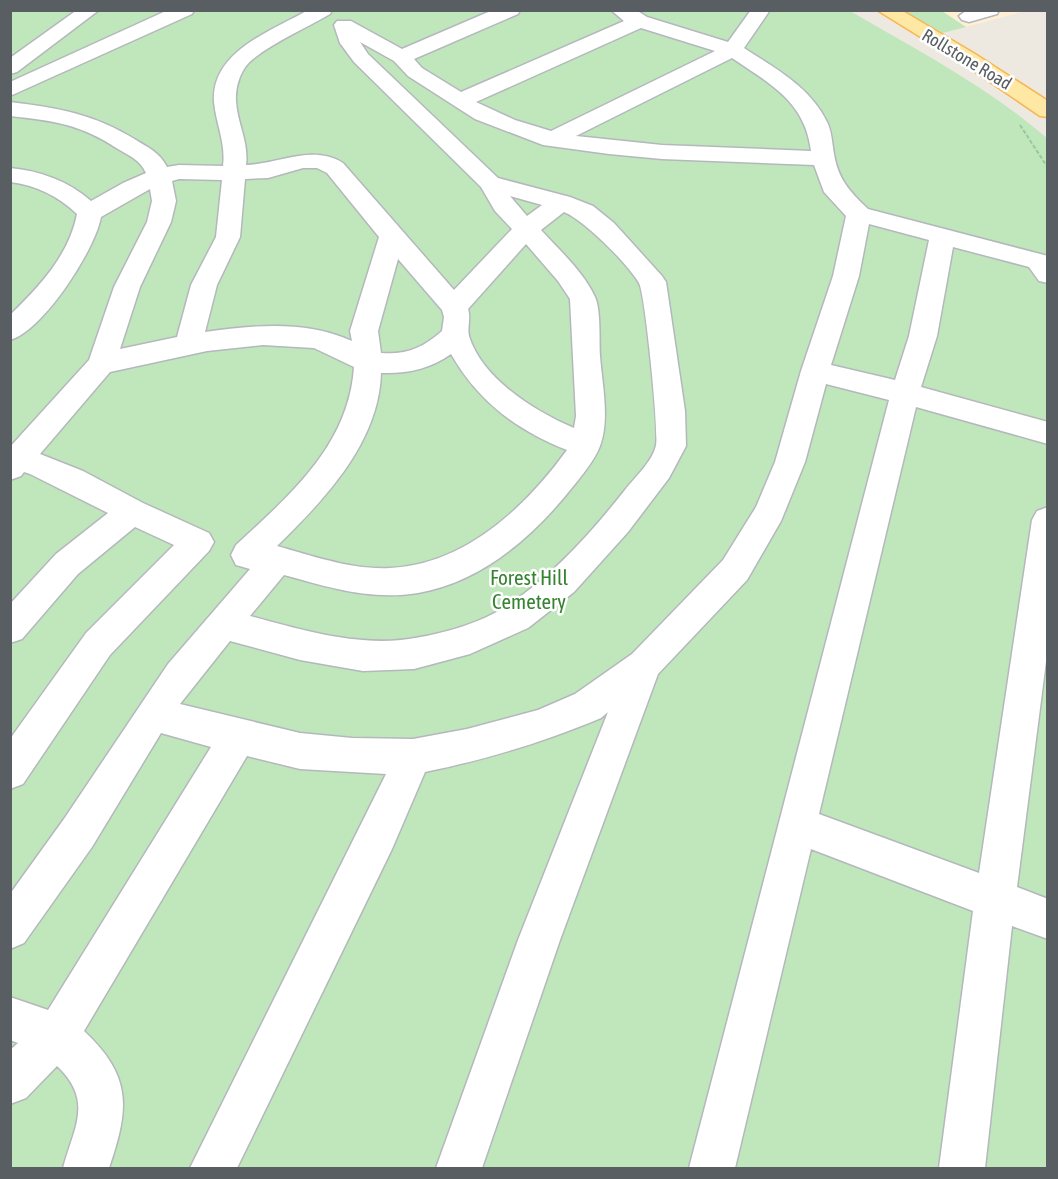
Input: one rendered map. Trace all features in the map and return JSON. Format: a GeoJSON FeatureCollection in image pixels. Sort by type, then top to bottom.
{"type":"FeatureCollection","features":[{"type":"Feature","properties":{"kind":"main road","name":"Rollstone Road"},"geometry":{"type":"LineString","coordinates":[[885,10],[968,58],[1047,111]]}},
{"type":"Feature","properties":{"kind":"lane"},"geometry":{"type":"LineString","coordinates":[[10,68],[90,10]]}},
{"type":"Feature","properties":{"kind":"lane"},"geometry":{"type":"LineString","coordinates":[[10,90],[185,10]]}},
{"type":"Feature","properties":{"kind":"lane"},"geometry":{"type":"LineString","coordinates":[[189,346],[204,285],[228,237],[234,173],[238,157],[231,135],[224,96],[226,79],[244,55],[323,10]]}},
{"type":"Feature","properties":{"kind":"lane"},"geometry":{"type":"LineString","coordinates":[[401,57],[511,10]]}},
{"type":"Feature","properties":{"kind":"lane"},"geometry":{"type":"LineString","coordinates":[[620,10],[640,21],[734,50],[800,99],[814,118],[820,132],[823,158],[836,192],[859,214],[1038,261],[1046,268],[1047,275]]}},
{"type":"Feature","properties":{"kind":"lane"},"geometry":{"type":"LineString","coordinates":[[551,140],[734,50],[761,10]]}},
{"type":"Feature","properties":{"kind":"lane"},"geometry":{"type":"LineString","coordinates":[[969,16],[990,10]]}},
{"type":"Feature","properties":{"kind":"lane"},"geometry":{"type":"LineString","coordinates":[[338,18],[401,57],[415,72],[483,116],[507,127],[551,140],[600,148],[823,158]]}},
{"type":"Feature","properties":{"kind":"lane"},"geometry":{"type":"LineString","coordinates":[[10,109],[61,115],[85,122],[116,138],[150,159],[159,176],[164,201],[159,222],[127,288],[101,364],[14,462],[72,479],[132,512],[198,542],[335,574],[389,582],[424,578],[456,566],[484,551],[515,527],[552,491],[586,445],[590,416],[583,299],[567,275],[504,206],[490,183],[361,58],[350,43],[338,18]]}},
{"type":"Feature","properties":{"kind":"lane"},"geometry":{"type":"LineString","coordinates":[[459,100],[640,21]]}},
{"type":"Feature","properties":{"kind":"lane"},"geometry":{"type":"LineString","coordinates":[[89,213],[131,188],[159,176],[179,172],[268,171],[317,159],[326,160],[392,236],[454,321],[468,359],[485,383],[505,402],[538,424],[586,445]]}},
{"type":"Feature","properties":{"kind":"lane"},"geometry":{"type":"LineString","coordinates":[[10,175],[24,175],[45,182],[70,195],[89,213],[89,226],[78,247],[49,289],[10,331]]}},
{"type":"Feature","properties":{"kind":"lane"},"geometry":{"type":"LineString","coordinates":[[222,624],[300,645],[363,656],[414,654],[470,639],[516,618],[562,582],[617,523],[658,470],[671,446],[671,411],[653,282],[605,230],[584,211],[561,201],[490,183]]}},
{"type":"Feature","properties":{"kind":"lane"},"geometry":{"type":"LineString","coordinates":[[101,364],[140,354],[248,336],[315,338],[339,346],[368,362],[396,366],[417,362],[439,350],[454,321],[526,230],[561,201]]}},
{"type":"Feature","properties":{"kind":"lane"},"geometry":{"type":"LineString","coordinates":[[153,714],[238,737],[310,752],[352,756],[413,757],[467,746],[550,722],[588,706],[644,665],[696,613],[735,570],[770,512],[790,462],[815,371],[846,276],[859,214]]}},
{"type":"Feature","properties":{"kind":"lane"},"geometry":{"type":"LineString","coordinates":[[10,929],[78,833],[180,675],[222,624],[262,558],[346,444],[362,407],[369,374],[364,331],[392,236]]}},
{"type":"Feature","properties":{"kind":"lane"},"geometry":{"type":"LineString","coordinates":[[712,1168],[905,393],[923,336],[942,236]]}},
{"type":"Feature","properties":{"kind":"lane"},"geometry":{"type":"LineString","coordinates":[[815,371],[905,393],[1047,433]]}},
{"type":"Feature","properties":{"kind":"lane"},"geometry":{"type":"LineString","coordinates":[[10,628],[67,564],[132,512]]}},
{"type":"Feature","properties":{"kind":"lane"},"geometry":{"type":"LineString","coordinates":[[962,1168],[995,899],[1047,520]]}},
{"type":"Feature","properties":{"kind":"lane"},"geometry":{"type":"LineString","coordinates":[[10,771],[98,644],[198,542]]}},
{"type":"Feature","properties":{"kind":"lane"},"geometry":{"type":"LineString","coordinates":[[459,1168],[539,940],[644,665]]}},
{"type":"Feature","properties":{"kind":"lane"},"geometry":{"type":"LineString","coordinates":[[10,1082],[57,1035],[238,737]]}},
{"type":"Feature","properties":{"kind":"lane"},"geometry":{"type":"LineString","coordinates":[[213,1168],[378,835],[413,757]]}},
{"type":"Feature","properties":{"kind":"lane"},"geometry":{"type":"LineString","coordinates":[[796,825],[1047,919]]}},
{"type":"Feature","properties":{"kind":"lane"},"geometry":{"type":"LineString","coordinates":[[10,1018],[57,1035],[84,1061],[101,1090],[99,1129],[86,1168]]}},
{"type":"Feature","properties":{"kind":"shaded area"},"geometry":{"type":"Polygon","coordinates":[[[904,11],[1025,11],[943,33],[904,11]]]}},
{"type":"Feature","properties":{"kind":"green space","name":"Forest Hill Cemetery"},"geometry":{"type":"Polygon","coordinates":[[[10,11],[850,11],[1001,102],[1047,138],[1047,1168],[11,1168],[10,11]]]}},
{"type":"Feature","properties":{"kind":"green space"},"geometry":{"type":"Polygon","coordinates":[[[904,11],[942,11],[966,27],[943,33],[904,11]]]}}]}
